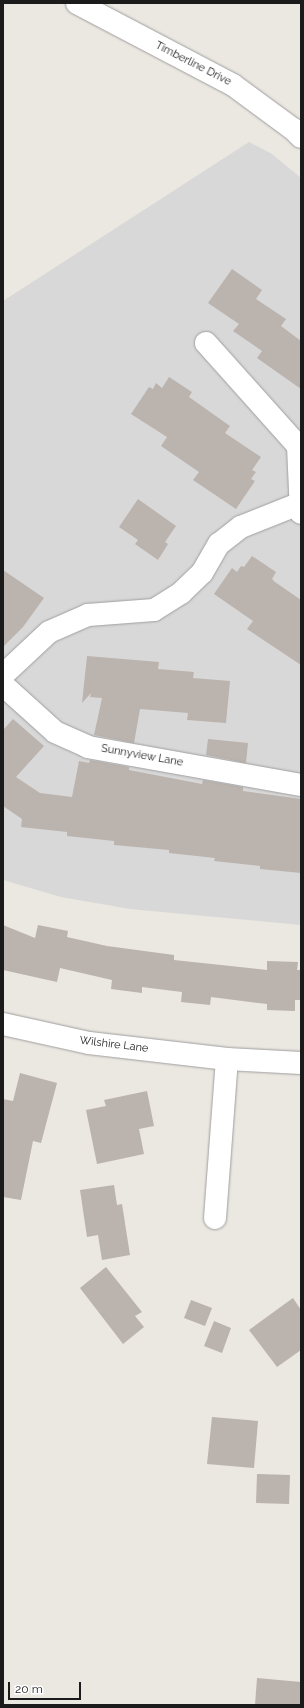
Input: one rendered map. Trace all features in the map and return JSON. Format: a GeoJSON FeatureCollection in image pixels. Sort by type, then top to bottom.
{"type":"FeatureCollection","features":[{"type":"Feature","properties":{"kind":"street","name":"Timberline Drive"},"geometry":{"type":"LineString","coordinates":[[76,3],[233,85],[293,129],[301,137]]}},
{"type":"Feature","properties":{"kind":"street"},"geometry":{"type":"LineString","coordinates":[[206,343],[298,446],[301,513]]}},
{"type":"Feature","properties":{"kind":"street"},"geometry":{"type":"LineString","coordinates":[[3,675],[49,632],[88,615],[154,610],[181,593],[202,573],[219,544],[241,527],[301,503]]}},
{"type":"Feature","properties":{"kind":"street","name":"Sunnyview Lane"},"geometry":{"type":"LineString","coordinates":[[3,685],[55,732],[88,746],[301,785]]}},
{"type":"Feature","properties":{"kind":"street","name":"Wilshire Lane"},"geometry":{"type":"LineString","coordinates":[[3,1024],[89,1043],[227,1059],[301,1063]]}},
{"type":"Feature","properties":{"kind":"street"},"geometry":{"type":"LineString","coordinates":[[215,1218],[227,1059]]}},
{"type":"Feature","properties":{"kind":"shaded area"},"geometry":{"type":"Polygon","coordinates":[[[249,142],[272,154],[301,178],[301,925],[130,909],[61,897],[3,880],[3,301],[249,142]]]}},
{"type":"Feature","properties":{"kind":"building"},"geometry":{"type":"Polygon","coordinates":[[[232,269],[262,290],[256,299],[286,319],[281,326],[301,341],[301,389],[257,358],[262,351],[233,331],[239,324],[208,303],[232,269]]]}},
{"type":"Feature","properties":{"kind":"building"},"geometry":{"type":"Polygon","coordinates":[[[169,377],[192,392],[189,397],[230,426],[225,433],[261,457],[252,470],[256,472],[251,479],[255,481],[236,509],[193,480],[199,472],[161,446],[167,437],[131,414],[149,387],[153,389],[156,383],[162,388],[169,377]]]}},
{"type":"Feature","properties":{"kind":"building"},"geometry":{"type":"Polygon","coordinates":[[[138,499],[176,526],[165,542],[168,544],[158,560],[135,544],[138,540],[119,527],[138,499]]]}},
{"type":"Feature","properties":{"kind":"building"},"geometry":{"type":"Polygon","coordinates":[[[252,556],[276,572],[272,579],[301,600],[301,665],[247,629],[253,621],[214,594],[232,568],[237,572],[241,566],[244,567],[252,556]]]}},
{"type":"Feature","properties":{"kind":"building"},"geometry":{"type":"Polygon","coordinates":[[[3,570],[44,598],[23,627],[3,647],[3,570]]]}},
{"type":"Feature","properties":{"kind":"building"},"geometry":{"type":"Polygon","coordinates":[[[87,656],[159,662],[158,669],[194,672],[193,678],[230,681],[226,723],[187,720],[188,713],[140,709],[134,743],[94,735],[102,698],[90,697],[91,693],[82,703],[87,656]]]}},
{"type":"Feature","properties":{"kind":"building"},"geometry":{"type":"Polygon","coordinates":[[[13,719],[44,746],[16,777],[40,793],[72,797],[79,761],[89,763],[90,760],[129,767],[129,770],[202,784],[203,780],[243,787],[243,791],[301,799],[301,873],[260,869],[260,866],[214,861],[215,858],[169,853],[169,850],[114,845],[114,841],[67,836],[67,832],[21,827],[22,819],[3,806],[3,730],[13,719]]]}},
{"type":"Feature","properties":{"kind":"building"},"geometry":{"type":"Polygon","coordinates":[[[208,739],[248,743],[246,763],[206,755],[208,739]]]}},
{"type":"Feature","properties":{"kind":"building"},"geometry":{"type":"Polygon","coordinates":[[[3,925],[35,938],[38,925],[68,931],[67,937],[107,946],[174,955],[174,960],[267,970],[267,961],[298,962],[297,970],[301,970],[301,1000],[295,1000],[295,1011],[267,1010],[267,1004],[211,997],[210,1005],[181,1002],[182,992],[142,987],[142,993],[111,989],[112,980],[60,968],[57,982],[3,970],[3,925]]]}},
{"type":"Feature","properties":{"kind":"building"},"geometry":{"type":"Polygon","coordinates":[[[20,1073],[57,1083],[41,1143],[33,1141],[21,1200],[3,1197],[3,1099],[13,1101],[20,1073]]]}},
{"type":"Feature","properties":{"kind":"building"},"geometry":{"type":"Polygon","coordinates":[[[147,1091],[154,1126],[139,1129],[144,1154],[97,1164],[86,1110],[106,1106],[104,1100],[147,1091]]]}},
{"type":"Feature","properties":{"kind":"building"},"geometry":{"type":"Polygon","coordinates":[[[114,1185],[117,1205],[122,1204],[130,1255],[102,1260],[98,1235],[87,1237],[80,1190],[114,1185]]]}},
{"type":"Feature","properties":{"kind":"building"},"geometry":{"type":"Polygon","coordinates":[[[106,1267],[142,1312],[135,1316],[144,1327],[123,1344],[80,1288],[106,1267]]]}},
{"type":"Feature","properties":{"kind":"building"},"geometry":{"type":"Polygon","coordinates":[[[293,1298],[301,1310],[301,1350],[277,1367],[249,1330],[293,1298]]]}},
{"type":"Feature","properties":{"kind":"building"},"geometry":{"type":"Polygon","coordinates":[[[191,1300],[212,1308],[205,1326],[184,1318],[191,1300]]]}},
{"type":"Feature","properties":{"kind":"building"},"geometry":{"type":"Polygon","coordinates":[[[214,1321],[231,1328],[222,1353],[204,1346],[214,1321]]]}},
{"type":"Feature","properties":{"kind":"building"},"geometry":{"type":"Polygon","coordinates":[[[212,1417],[258,1421],[254,1468],[207,1464],[212,1417]]]}},
{"type":"Feature","properties":{"kind":"building"},"geometry":{"type":"Polygon","coordinates":[[[257,1474],[290,1475],[289,1504],[256,1503],[257,1474]]]}},
{"type":"Feature","properties":{"kind":"building"},"geometry":{"type":"Polygon","coordinates":[[[257,1678],[301,1682],[301,1705],[255,1705],[257,1678]]]}}]}
